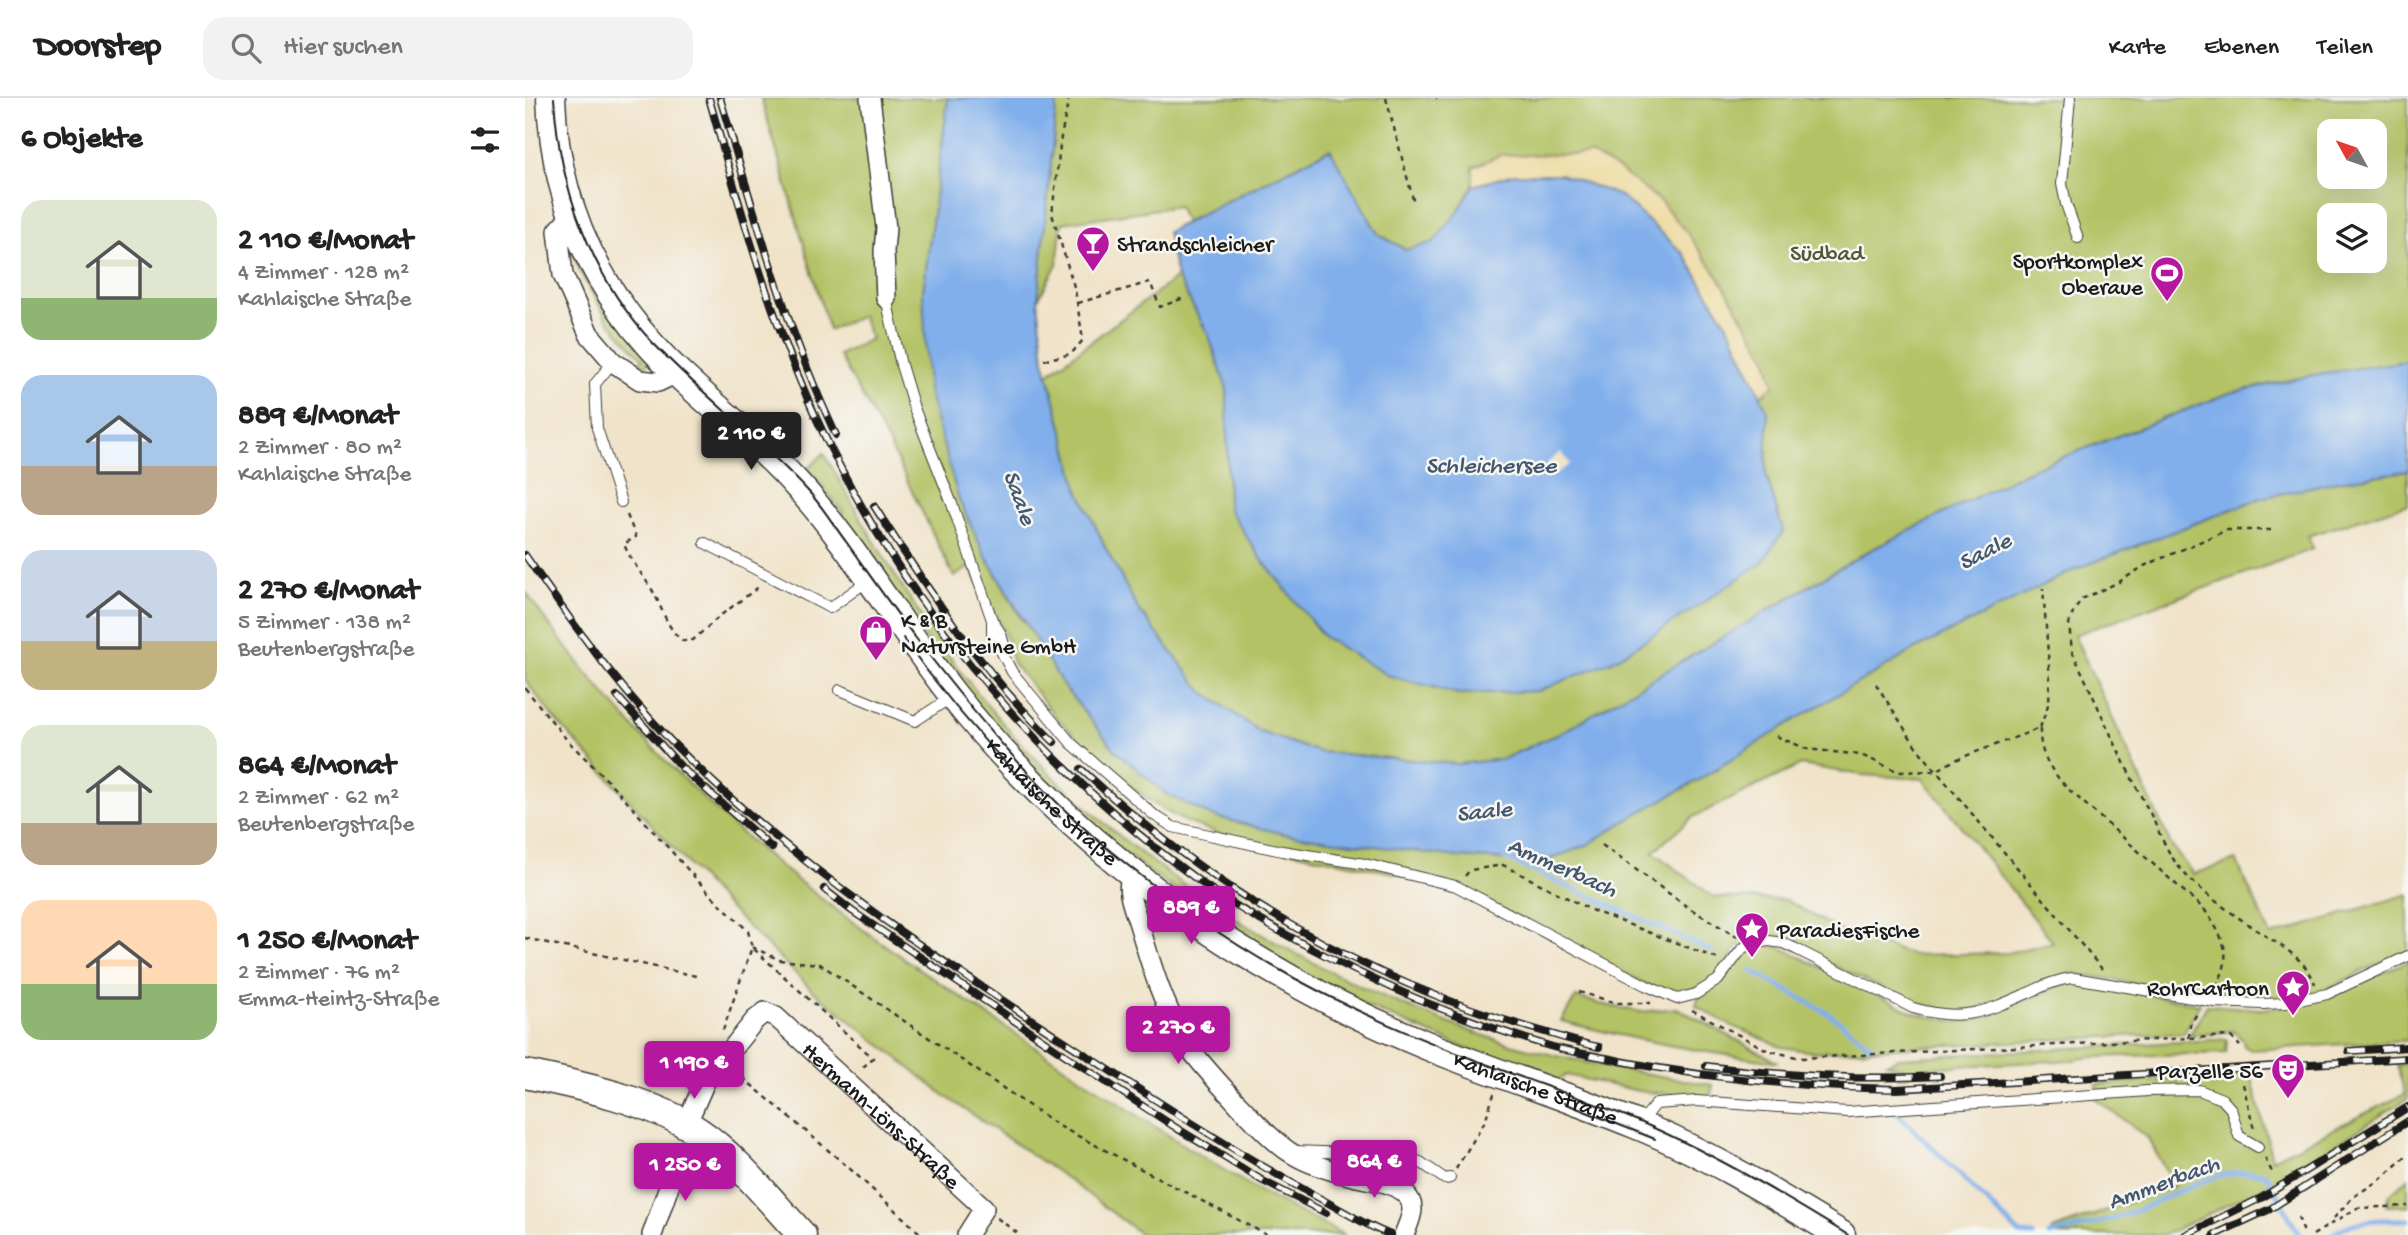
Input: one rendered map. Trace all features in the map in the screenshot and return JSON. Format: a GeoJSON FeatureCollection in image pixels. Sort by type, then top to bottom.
{"type":"FeatureCollection","features":[{"type":"Feature","properties":{"kind":"main road","name":"Kahlaische Straße"},"geometry":{"type":"LineString","coordinates":[[551,98],[552,136],[571,216],[597,272],[632,325],[677,373],[794,481],[829,523],[953,695],[1009,760],[1091,839],[1188,915],[1269,968],[1350,1012],[1431,1048],[1639,1125],[1736,1174],[1841,1235]]}},
{"type":"Feature","properties":{"kind":"main road"},"geometry":{"type":"LineString","coordinates":[[525,1074],[564,1082],[661,1111],[700,1132],[737,1165],[802,1235]]}},
{"type":"Feature","properties":{"kind":"street"},"geometry":{"type":"LineString","coordinates":[[870,98],[886,228],[886,298]]}},
{"type":"Feature","properties":{"kind":"street"},"geometry":{"type":"LineString","coordinates":[[571,216],[558,231],[563,275],[589,334],[613,362],[641,380],[658,383],[677,373]]}},
{"type":"Feature","properties":{"kind":"street"},"geometry":{"type":"LineString","coordinates":[[1133,873],[1129,887],[1163,1000],[1196,1056],[1270,1138],[1289,1152],[1320,1166],[1395,1187],[1411,1201],[1413,1212],[1404,1235]]}},
{"type":"Feature","properties":{"kind":"street","name":"Hermann-Löns-Straße"},"geometry":{"type":"LineString","coordinates":[[686,1125],[707,1077],[754,1020],[765,1013],[776,1017],[984,1208]]}},
{"type":"Feature","properties":{"kind":"street"},"geometry":{"type":"LineString","coordinates":[[652,1235],[679,1157]]}},
{"type":"Feature","properties":{"kind":"street"},"geometry":{"type":"LineString","coordinates":[[967,1235],[984,1208]]}},
{"type":"Feature","properties":{"kind":"lane"},"geometry":{"type":"LineString","coordinates":[[2070,98],[2062,184],[2078,238]]}},
{"type":"Feature","properties":{"kind":"lane"},"geometry":{"type":"LineString","coordinates":[[886,298],[914,408],[992,620],[1001,634],[1012,672],[1071,743],[1154,815],[1174,827],[1282,852],[1365,864],[1456,886],[1645,985],[1677,999],[1709,987],[1749,944],[1769,941],[1783,943],[1913,1008],[1933,1014],[1956,1016],[1979,1013],[2067,978],[2083,978],[2206,1000],[2262,1004],[2316,998],[2408,956]]}},
{"type":"Feature","properties":{"kind":"lane"},"geometry":{"type":"LineString","coordinates":[[613,362],[595,384],[597,428],[621,502]]}},
{"type":"Feature","properties":{"kind":"lane"},"geometry":{"type":"LineString","coordinates":[[705,543],[829,608],[870,580]]}},
{"type":"Feature","properties":{"kind":"lane"},"geometry":{"type":"LineString","coordinates":[[840,690],[915,721],[953,695]]}},
{"type":"Feature","properties":{"kind":"lane"},"geometry":{"type":"LineString","coordinates":[[1639,1125],[1655,1104],[1697,1101],[1847,1112],[2148,1091],[2199,1090],[2222,1099],[2231,1109],[2239,1136],[2258,1147]]}},
{"type":"Feature","properties":{"kind":"lane"},"geometry":{"type":"LineString","coordinates":[[1289,1152],[1302,1150],[1402,1156],[1420,1162],[1445,1180],[1450,1178]]}},
{"type":"Feature","properties":{"kind":"path"},"geometry":{"type":"LineString","coordinates":[[1044,360],[1071,354],[1083,340],[1067,260],[1052,214],[1061,137],[1069,98]]}},
{"type":"Feature","properties":{"kind":"path"},"geometry":{"type":"LineString","coordinates":[[1386,98],[1414,203]]}},
{"type":"Feature","properties":{"kind":"path"},"geometry":{"type":"LineString","coordinates":[[1077,304],[1150,282],[1160,307],[1186,297]]}},
{"type":"Feature","properties":{"kind":"path"},"geometry":{"type":"LineString","coordinates":[[621,502],[636,537],[624,544],[654,593],[674,634],[683,641],[693,640],[721,615],[771,578]]}},
{"type":"Feature","properties":{"kind":"path"},"geometry":{"type":"LineString","coordinates":[[2271,530],[2227,530],[2144,566],[2119,582],[2082,599],[2069,624],[2069,636],[2072,651],[2130,778],[2178,866],[2195,884],[2243,921],[2278,942],[2297,959],[2313,978],[2317,988],[2316,998]]}},
{"type":"Feature","properties":{"kind":"path"},"geometry":{"type":"LineString","coordinates":[[2043,588],[2050,680],[2049,702],[2040,728],[2043,755],[2051,770],[2077,796],[2204,909],[2220,931],[2226,960],[2223,976],[2190,1025],[2189,1038]]}},
{"type":"Feature","properties":{"kind":"path"},"geometry":{"type":"LineString","coordinates":[[1876,684],[1917,748],[2116,985]]}},
{"type":"Feature","properties":{"kind":"path"},"geometry":{"type":"LineString","coordinates":[[525,688],[567,740],[612,785],[707,891],[748,930],[752,947],[720,1038]]}},
{"type":"Feature","properties":{"kind":"path"},"geometry":{"type":"LineString","coordinates":[[1776,736],[1807,749],[1861,755],[1899,772],[1936,771],[1955,760],[2040,728]]}},
{"type":"Feature","properties":{"kind":"path"},"geometry":{"type":"LineString","coordinates":[[1602,845],[1689,908],[1749,944]]}},
{"type":"Feature","properties":{"kind":"path"},"geometry":{"type":"LineString","coordinates":[[1456,886],[1470,870],[1503,864],[1591,910],[1719,959],[1730,966]]}},
{"type":"Feature","properties":{"kind":"path"},"geometry":{"type":"LineString","coordinates":[[525,938],[696,976]]}},
{"type":"Feature","properties":{"kind":"path"},"geometry":{"type":"LineString","coordinates":[[752,947],[873,1058],[846,1084]]}},
{"type":"Feature","properties":{"kind":"path"},"geometry":{"type":"LineString","coordinates":[[752,947],[780,960],[820,964],[1059,1126],[1267,1235]]}},
{"type":"Feature","properties":{"kind":"path"},"geometry":{"type":"LineString","coordinates":[[1579,992],[1616,1003],[1677,999],[1684,1006],[1766,1051],[1800,1058],[2230,1036],[2240,1046]]}},
{"type":"Feature","properties":{"kind":"path"},"geometry":{"type":"LineString","coordinates":[[723,1060],[848,1167],[922,1235]]}},
{"type":"Feature","properties":{"kind":"path"},"geometry":{"type":"LineString","coordinates":[[1450,1178],[1485,1121],[1501,1074]]}},
{"type":"Feature","properties":{"kind":"path"},"geometry":{"type":"LineString","coordinates":[[2332,1222],[2353,1197],[2381,1179],[2408,1154]]}},
{"type":"Feature","properties":{"kind":"path"},"geometry":{"type":"LineString","coordinates":[[2313,1235],[2357,1208],[2408,1206]]}},
{"type":"Feature","properties":{"kind":"path"},"geometry":{"type":"LineString","coordinates":[[984,1208],[1020,1235]]}},
{"type":"Feature","properties":{"kind":"path"},"geometry":{"type":"LineString","coordinates":[[2298,1217],[2305,1235]]}},
{"type":"Feature","properties":{"kind":"green space"},"geometry":{"type":"Polygon","coordinates":[[[761,98],[948,98],[923,293],[959,500],[985,555],[1022,620],[1378,845],[1458,857],[1542,862],[1587,845],[1916,649],[2076,569],[2261,498],[2337,481],[2408,471],[2408,504],[2308,536],[2313,549],[2074,635],[2171,845],[2193,874],[2236,860],[2271,936],[2408,894],[2408,952],[2325,990],[2285,998],[2262,1000],[2215,997],[2074,973],[2050,979],[1978,1009],[1956,1012],[1915,1004],[1770,936],[1743,942],[1719,973],[1705,984],[1680,993],[1661,992],[1456,886],[1236,840],[1184,821],[1160,808],[1122,780],[1057,718],[1013,663],[1004,632],[970,567],[954,577],[889,444],[839,355],[871,339],[862,316],[829,330],[761,98]],[[1801,765],[1693,817],[1653,852],[1714,897],[1786,900],[1840,931],[1913,955],[2008,953],[2053,942],[1923,779],[1862,775],[1801,765]]]}},
{"type":"Feature","properties":{"kind":"green space","name":"Südbad"},"geometry":{"type":"Polygon","coordinates":[[[1057,98],[2408,98],[2408,361],[2318,374],[2230,393],[2032,469],[1865,553],[1566,730],[1503,759],[1458,764],[1319,752],[1260,732],[1202,691],[1138,609],[1104,545],[1078,488],[1048,374],[1177,277],[1208,334],[1227,389],[1228,508],[1262,560],[1324,637],[1387,675],[1459,694],[1539,691],[1783,531],[1766,474],[1768,412],[1760,396],[1766,393],[1766,357],[1718,276],[1473,167],[1473,186],[1458,212],[1434,242],[1407,250],[1378,234],[1329,149],[1185,222],[1178,206],[1062,223],[1057,264],[1038,300],[1057,98]]]}},
{"type":"Feature","properties":{"kind":"green space"},"geometry":{"type":"Polygon","coordinates":[[[569,236],[650,361],[644,367],[635,367],[643,359],[609,322],[579,270],[570,243],[563,245],[569,236]]]}},
{"type":"Feature","properties":{"kind":"green space"},"geometry":{"type":"Polygon","coordinates":[[[824,453],[925,622],[964,676],[1015,737],[1070,793],[1130,844],[1193,891],[1259,933],[1328,970],[1400,1003],[1473,1032],[1532,1050],[1713,1085],[1710,1098],[1638,1091],[1566,1075],[1557,1082],[1479,1054],[1354,1001],[1242,939],[1116,847],[986,720],[837,522],[843,512],[808,469],[824,453]]]}},
{"type":"Feature","properties":{"kind":"green space"},"geometry":{"type":"Polygon","coordinates":[[[525,591],[585,670],[650,745],[721,815],[796,879],[907,960],[1166,1134],[1267,1195],[1345,1235],[1142,1235],[1069,1180],[945,1096],[813,991],[720,899],[553,717],[525,680],[525,591]]]}},
{"type":"Feature","properties":{"kind":"green space"},"geometry":{"type":"Polygon","coordinates":[[[1769,945],[1782,948],[1912,1012],[1933,1018],[1955,1021],[1986,1017],[2074,982],[2200,1004],[2184,1033],[1813,1052],[1782,1047],[1730,1025],[1696,1006],[1698,998],[1721,982],[1745,953],[1751,948],[1769,945]]]}},
{"type":"Feature","properties":{"kind":"green space"},"geometry":{"type":"Polygon","coordinates":[[[2408,961],[2408,1040],[2251,1050],[2244,1046],[2243,1040],[2233,1031],[2189,1036],[2207,1005],[2262,1009],[2317,1002],[2408,961]]]}},
{"type":"Feature","properties":{"kind":"green space"},"geometry":{"type":"Polygon","coordinates":[[[1576,997],[1641,1012],[1677,1008],[1778,1062],[1669,1045],[1561,1021],[1576,997]]]}},
{"type":"Feature","properties":{"kind":"green space"},"geometry":{"type":"Polygon","coordinates":[[[2227,1039],[2226,1053],[2091,1057],[1906,1069],[1886,1063],[1899,1058],[2227,1039]]]}},
{"type":"Feature","properties":{"kind":"green space"},"geometry":{"type":"Polygon","coordinates":[[[2408,1064],[2408,1098],[2259,1190],[2164,1235],[2050,1235],[2053,1230],[2174,1186],[2148,1138],[2097,1100],[2097,1084],[2251,1075],[2272,1159],[2405,1094],[2397,1065],[2408,1064]]]}},
{"type":"Feature","properties":{"kind":"green space"},"geometry":{"type":"Polygon","coordinates":[[[2408,1178],[2408,1206],[2387,1206],[2389,1195],[2408,1178]]]}},
{"type":"Feature","properties":{"kind":"sand"},"geometry":{"type":"Polygon","coordinates":[[[1591,154],[1618,169],[1661,202],[1718,276],[1766,357],[1774,385],[1760,396],[1731,331],[1684,255],[1514,174],[1473,186],[1473,167],[1500,155],[1591,154]]]}},
{"type":"Feature","properties":{"kind":"water","name":"Saale"},"geometry":{"type":"Polygon","coordinates":[[[948,98],[1057,98],[1038,300],[1044,360],[1078,488],[1138,609],[1202,691],[1260,732],[1319,752],[1458,764],[1503,759],[1566,730],[1865,553],[2032,469],[2230,393],[2318,374],[2408,361],[2408,471],[2337,481],[2261,498],[2076,569],[1916,649],[1587,845],[1542,862],[1458,857],[1284,834],[1212,816],[1166,794],[1116,751],[1064,687],[985,555],[959,500],[928,391],[923,293],[948,98]]]}},
{"type":"Feature","properties":{"kind":"water","name":"Schleichersee"},"geometry":{"type":"Polygon","coordinates":[[[1330,149],[1378,234],[1406,250],[1434,242],[1458,212],[1473,186],[1514,174],[1561,174],[1621,196],[1684,254],[1731,331],[1768,412],[1766,474],[1783,531],[1763,562],[1616,659],[1539,691],[1459,694],[1387,675],[1324,637],[1262,560],[1228,508],[1227,389],[1208,334],[1177,277],[1167,232],[1330,149]]]}},
{"type":"Feature","properties":{"kind":"pier"},"geometry":{"type":"Polygon","coordinates":[[[1561,452],[1570,464],[1556,474],[1547,463],[1561,452]]]}},
{"type":"Feature","properties":{"kind":"waterway","name":"Ammerbach"},"geometry":{"type":"LineString","coordinates":[[1504,858],[1712,951]]}},
{"type":"Feature","properties":{"kind":"waterway","name":"Ammerbach"},"geometry":{"type":"LineString","coordinates":[[1752,971],[1831,1015],[1871,1046]]}},
{"type":"Feature","properties":{"kind":"waterway","name":"Ammerbach"},"geometry":{"type":"LineString","coordinates":[[1898,1114],[2020,1234],[2033,1235]]}},
{"type":"Feature","properties":{"kind":"waterway","name":"Ammerbach"},"geometry":{"type":"LineString","coordinates":[[2049,1235],[2122,1216],[2211,1178],[2247,1172],[2266,1174],[2298,1233]]}},
{"type":"Feature","properties":{"kind":"waterway","name":"Ammerbach"},"geometry":{"type":"LineString","coordinates":[[2331,1235],[2358,1223],[2408,1220]]}},
{"type":"Feature","properties":{"kind":"tram line"},"geometry":{"type":"LineString","coordinates":[[554,98],[563,165],[582,229],[612,289],[631,317],[672,362],[809,492],[906,625],[980,719],[1051,797],[1102,844],[1202,921],[1305,984],[1416,1037],[1655,1128],[1739,1171],[1848,1235]]}},
{"type":"Feature","properties":{"kind":"tram line"},"geometry":{"type":"LineString","coordinates":[[903,638],[977,732],[1060,817]]}},
{"type":"Feature","properties":{"kind":"tram line"},"geometry":{"type":"LineString","coordinates":[[1564,1103],[1655,1139]]}},
{"type":"Feature","properties":{"kind":"railway"},"geometry":{"type":"LineString","coordinates":[[709,98],[763,280],[814,414],[868,518],[906,577],[946,634],[990,688],[1037,740],[1087,789],[1195,878],[1266,924],[1369,977],[1429,1004],[1491,1027],[1570,1051],[1723,1077],[1792,1084],[1897,1089],[2408,1058]]}},
{"type":"Feature","properties":{"kind":"railway"},"geometry":{"type":"LineString","coordinates":[[720,98],[786,311],[836,435]]}},
{"type":"Feature","properties":{"kind":"railway"},"geometry":{"type":"LineString","coordinates":[[874,506],[957,629],[1003,687],[1054,742]]}},
{"type":"Feature","properties":{"kind":"railway"},"geometry":{"type":"LineString","coordinates":[[525,555],[583,637],[669,739],[742,808],[845,892],[1009,1005],[1170,1109],[1295,1185],[1391,1235]]}},
{"type":"Feature","properties":{"kind":"railway"},"geometry":{"type":"LineString","coordinates":[[617,696],[682,768],[772,848]]}},
{"type":"Feature","properties":{"kind":"railway"},"geometry":{"type":"LineString","coordinates":[[1081,769],[1183,854],[1294,927],[1413,986],[1475,1010],[1599,1047]]}},
{"type":"Feature","properties":{"kind":"railway"},"geometry":{"type":"LineString","coordinates":[[824,889],[852,911],[1178,1129],[1263,1181],[1326,1213]]}},
{"type":"Feature","properties":{"kind":"railway"},"geometry":{"type":"LineString","coordinates":[[2349,1051],[2408,1047]]}},
{"type":"Feature","properties":{"kind":"railway"},"geometry":{"type":"LineString","coordinates":[[1706,1066],[1823,1076],[1940,1076]]}},
{"type":"Feature","properties":{"kind":"railway"},"geometry":{"type":"LineString","coordinates":[[2185,1235],[2263,1197],[2408,1107]]}},
{"type":"Feature","properties":{"kind":"railway"},"geometry":{"type":"LineString","coordinates":[[2214,1235],[2270,1209],[2408,1121]]}},
{"type":"Feature","properties":{"kind":"place","name":"Strandschleicher"},"geometry":{"type":"Point","coordinates":[1093,273]}},
{"type":"Feature","properties":{"kind":"place","name":"Sportkomplex Oberaue"},"geometry":{"type":"Point","coordinates":[2167,303]}},
{"type":"Feature","properties":{"kind":"place","name":"K & B Natursteine GmbH"},"geometry":{"type":"Point","coordinates":[876,662]}},
{"type":"Feature","properties":{"kind":"place","name":"ParadiesFische"},"geometry":{"type":"Point","coordinates":[1752,959]}},
{"type":"Feature","properties":{"kind":"place","name":"RohrCartoon"},"geometry":{"type":"Point","coordinates":[2293,1017]}},
{"type":"Feature","properties":{"kind":"place","name":"Parzelle 56"},"geometry":{"type":"Point","coordinates":[2288,1100]}}]}
